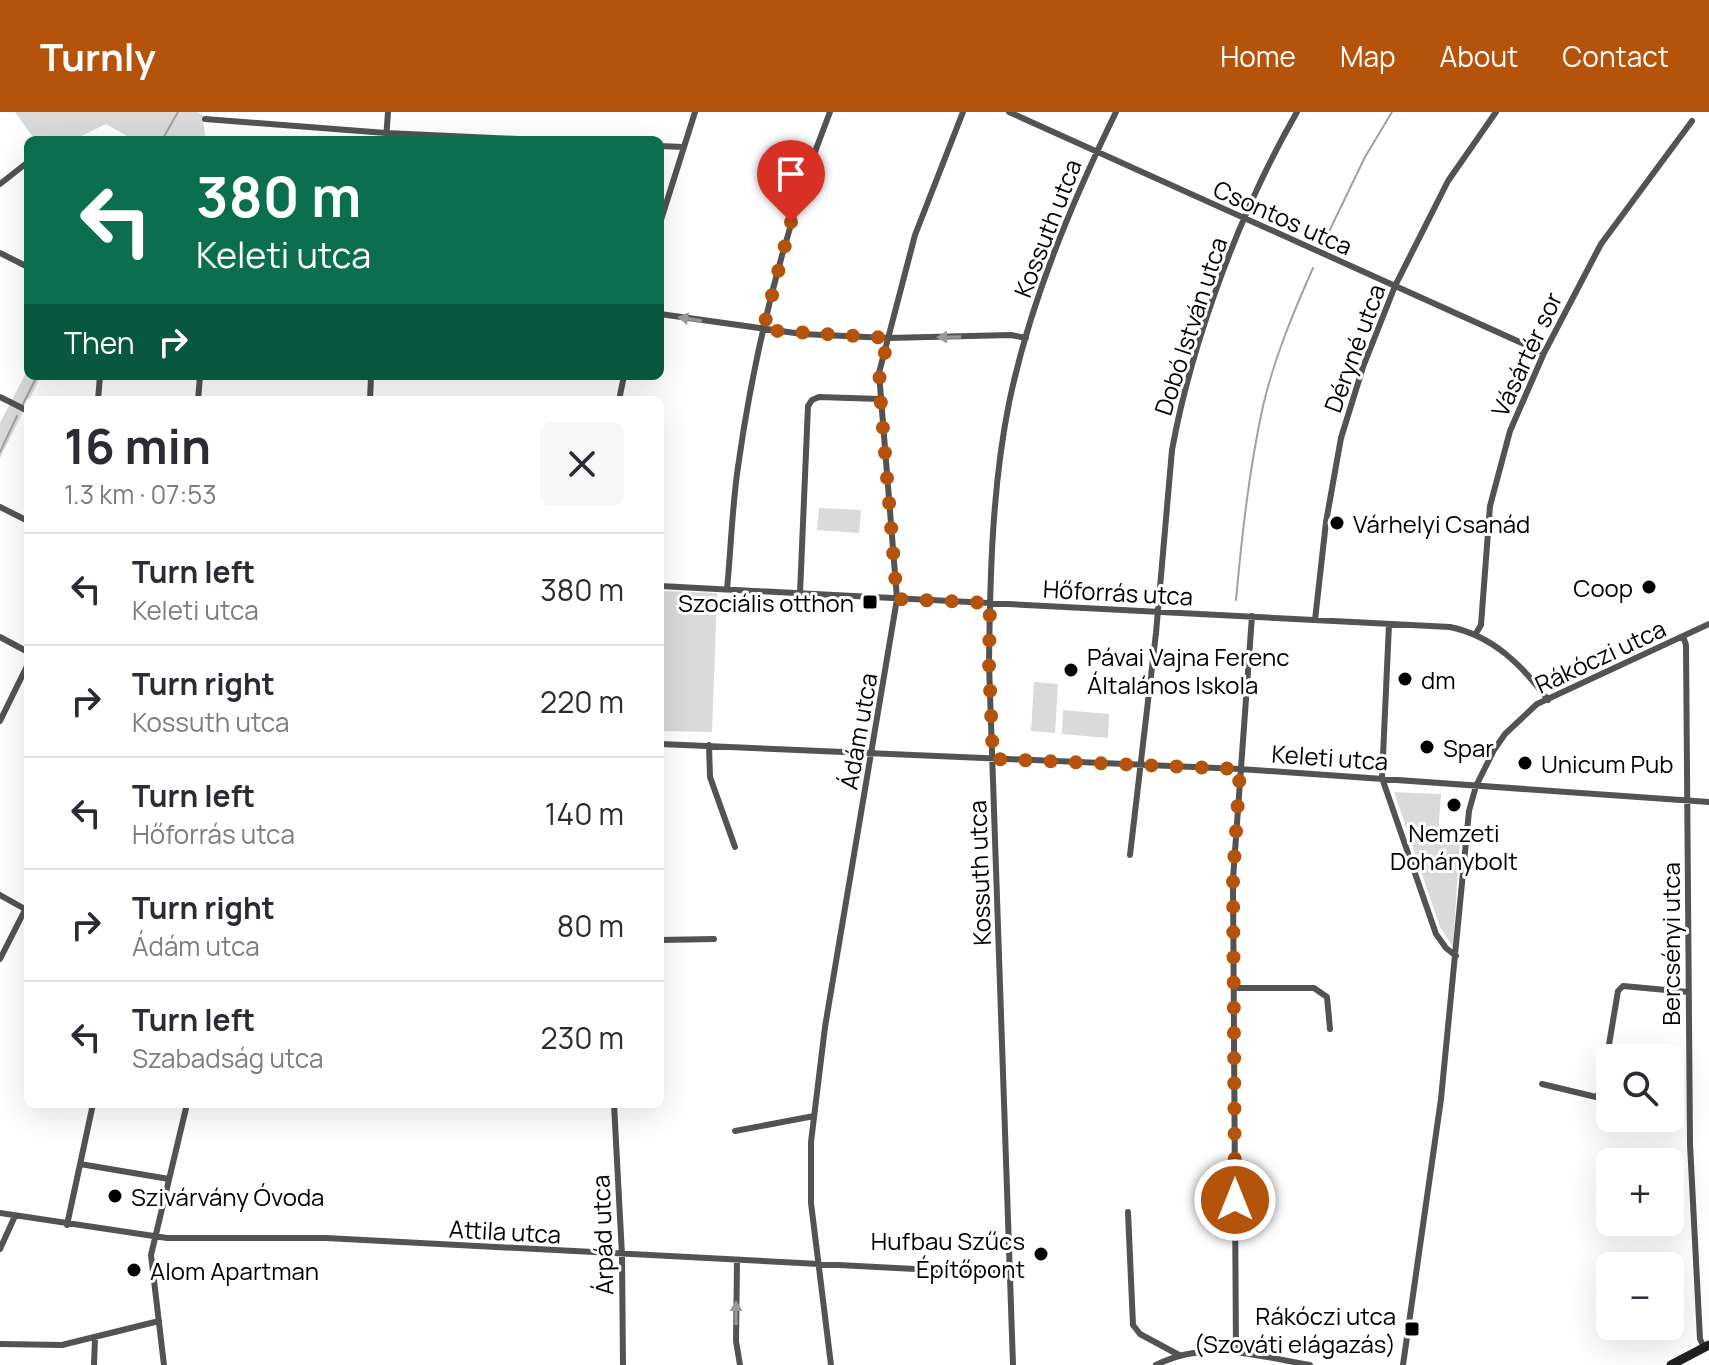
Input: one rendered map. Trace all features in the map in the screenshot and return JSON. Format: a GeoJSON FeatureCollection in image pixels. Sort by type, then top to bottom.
{"type":"FeatureCollection","features":[{"type":"Feature","properties":{"kind":"main road"},"geometry":{"type":"LineString","coordinates":[[1671,1365],[1707,1346]]}},
{"type":"Feature","properties":{"kind":"street"},"geometry":{"type":"LineString","coordinates":[[205,119],[386,136],[388,112]]}},
{"type":"Feature","properties":{"kind":"street"},"geometry":{"type":"LineString","coordinates":[[664,210],[695,112]]}},
{"type":"Feature","properties":{"kind":"street"},"geometry":{"type":"LineString","coordinates":[[727,589],[737,469],[763,330],[783,248],[830,112]]}},
{"type":"Feature","properties":{"kind":"street","name":"Ádám utca"},"geometry":{"type":"LineString","coordinates":[[831,1365],[811,1203],[811,1142],[825,1027],[897,599],[879,373],[915,235],[963,112]]}},
{"type":"Feature","properties":{"kind":"street","name":"Csontos utca"},"geometry":{"type":"LineString","coordinates":[[1009,112],[1544,353]]}},
{"type":"Feature","properties":{"kind":"street","name":"Kossuth utca"},"geometry":{"type":"LineString","coordinates":[[1013,1365],[989,664],[998,475],[1009,403],[1035,304],[1096,153],[1116,112]]}},
{"type":"Feature","properties":{"kind":"street","name":"Dobó István utca"},"geometry":{"type":"LineString","coordinates":[[1130,855],[1177,422],[1192,363],[1244,220],[1297,112]]}},
{"type":"Feature","properties":{"kind":"street","name":"Déryné utca"},"geometry":{"type":"LineString","coordinates":[[1315,620],[1326,522],[1341,438],[1363,367],[1395,286],[1448,181],[1496,112]]}},
{"type":"Feature","properties":{"kind":"street","name":"Vásártér sor"},"geometry":{"type":"LineString","coordinates":[[1475,635],[1481,625],[1490,506],[1510,431],[1544,353],[1601,244],[1692,121]]}},
{"type":"Feature","properties":{"kind":"street"},"geometry":{"type":"LineString","coordinates":[[664,146],[683,147]]}},
{"type":"Feature","properties":{"kind":"street"},"geometry":{"type":"LineString","coordinates":[[0,184],[24,165]]}},
{"type":"Feature","properties":{"kind":"street"},"geometry":{"type":"LineString","coordinates":[[0,253],[24,265]]}},
{"type":"Feature","properties":{"kind":"street"},"geometry":{"type":"LineString","coordinates":[[664,315],[763,330],[888,338],[1011,335],[1026,338]]}},
{"type":"Feature","properties":{"kind":"street"},"geometry":{"type":"LineString","coordinates":[[0,397],[24,409]]}},
{"type":"Feature","properties":{"kind":"street"},"geometry":{"type":"LineString","coordinates":[[800,593],[808,406],[819,397],[880,399]]}},
{"type":"Feature","properties":{"kind":"street"},"geometry":{"type":"LineString","coordinates":[[0,507],[24,519]]}},
{"type":"Feature","properties":{"kind":"street","name":"Hőforrás utca"},"geometry":{"type":"LineString","coordinates":[[664,586],[1450,627],[1495,644],[1548,700]]}},
{"type":"Feature","properties":{"kind":"street"},"geometry":{"type":"LineString","coordinates":[[1236,1352],[1233,879],[1252,616]]}},
{"type":"Feature","properties":{"kind":"street"},"geometry":{"type":"LineString","coordinates":[[1389,624],[1382,778],[1436,934],[1456,956]]}},
{"type":"Feature","properties":{"kind":"street","name":"Rákóczi utca"},"geometry":{"type":"LineString","coordinates":[[1403,1365],[1441,1099],[1467,832],[1476,786],[1505,734],[1537,704],[1709,624]]}},
{"type":"Feature","properties":{"kind":"street","name":"Bercsényi utca"},"geometry":{"type":"LineString","coordinates":[[1683,636],[1686,645],[1692,1188],[1700,1339],[1707,1346]]}},
{"type":"Feature","properties":{"kind":"street"},"geometry":{"type":"LineString","coordinates":[[0,637],[24,650]]}},
{"type":"Feature","properties":{"kind":"street"},"geometry":{"type":"LineString","coordinates":[[0,721],[24,671]]}},
{"type":"Feature","properties":{"kind":"street","name":"Keleti utca"},"geometry":{"type":"LineString","coordinates":[[664,744],[1240,769],[1709,802]]}},
{"type":"Feature","properties":{"kind":"street"},"geometry":{"type":"LineString","coordinates":[[709,745],[710,777],[735,847]]}},
{"type":"Feature","properties":{"kind":"street"},"geometry":{"type":"LineString","coordinates":[[0,895],[24,906]]}},
{"type":"Feature","properties":{"kind":"street"},"geometry":{"type":"LineString","coordinates":[[0,959],[24,913]]}},
{"type":"Feature","properties":{"kind":"street"},"geometry":{"type":"LineString","coordinates":[[664,940],[714,939]]}},
{"type":"Feature","properties":{"kind":"street"},"geometry":{"type":"LineString","coordinates":[[1542,1084],[1596,1097],[1601,1092],[1618,991],[1623,986],[1688,992]]}},
{"type":"Feature","properties":{"kind":"street"},"geometry":{"type":"LineString","coordinates":[[1234,988],[1314,988],[1327,997],[1330,1029]]}},
{"type":"Feature","properties":{"kind":"street"},"geometry":{"type":"LineString","coordinates":[[67,1225],[92,1108]]}},
{"type":"Feature","properties":{"kind":"street"},"geometry":{"type":"LineString","coordinates":[[164,1365],[151,1255],[186,1108]]}},
{"type":"Feature","properties":{"kind":"street","name":"Árpád utca"},"geometry":{"type":"LineString","coordinates":[[614,1108],[622,1255],[623,1365]]}},
{"type":"Feature","properties":{"kind":"street"},"geometry":{"type":"LineString","coordinates":[[735,1131],[814,1116]]}},
{"type":"Feature","properties":{"kind":"street"},"geometry":{"type":"LineString","coordinates":[[80,1164],[169,1179]]}},
{"type":"Feature","properties":{"kind":"street"},"geometry":{"type":"LineString","coordinates":[[1128,1212],[1133,1325],[1140,1334],[1179,1355]]}},
{"type":"Feature","properties":{"kind":"street","name":"Attila utca"},"geometry":{"type":"LineString","coordinates":[[0,1213],[154,1237],[326,1238],[1010,1274]]}},
{"type":"Feature","properties":{"kind":"street"},"geometry":{"type":"LineString","coordinates":[[0,1249],[15,1216]]}},
{"type":"Feature","properties":{"kind":"street"},"geometry":{"type":"LineString","coordinates":[[737,1261],[736,1341],[740,1365]]}},
{"type":"Feature","properties":{"kind":"street"},"geometry":{"type":"LineString","coordinates":[[0,1344],[62,1345],[159,1321]]}},
{"type":"Feature","properties":{"kind":"street"},"geometry":{"type":"LineString","coordinates":[[94,1365],[95,1338]]}},
{"type":"Feature","properties":{"kind":"street"},"geometry":{"type":"LineString","coordinates":[[1156,1365],[1179,1355],[1206,1349],[1310,1365]]}},
{"type":"Feature","properties":{"kind":"shaded area"},"geometry":{"type":"Polygon","coordinates":[[[15,112],[198,112],[202,115],[205,136],[127,136],[106,124],[81,136],[32,136],[15,112]]]}},
{"type":"Feature","properties":{"kind":"shaded area"},"geometry":{"type":"Polygon","coordinates":[[[24,377],[24,380],[39,380],[31,396],[24,396],[24,410],[0,458],[0,423],[24,377]]]}},
{"type":"Feature","properties":{"kind":"shaded area"},"geometry":{"type":"Polygon","coordinates":[[[819,508],[861,510],[859,533],[817,530],[819,508]]]}},
{"type":"Feature","properties":{"kind":"shaded area"},"geometry":{"type":"Polygon","coordinates":[[[664,591],[717,593],[712,732],[664,731],[664,591]]]}},
{"type":"Feature","properties":{"kind":"shaded area"},"geometry":{"type":"Polygon","coordinates":[[[1034,682],[1058,684],[1055,733],[1031,731],[1034,682]]]}},
{"type":"Feature","properties":{"kind":"shaded area"},"geometry":{"type":"Polygon","coordinates":[[[1063,710],[1109,714],[1108,738],[1062,734],[1063,710]]]}},
{"type":"Feature","properties":{"kind":"shaded area"},"geometry":{"type":"Polygon","coordinates":[[[1394,792],[1441,794],[1438,836],[1460,839],[1453,947],[1440,927],[1394,792]]]}},
{"type":"Feature","properties":{"kind":"waterway"},"geometry":{"type":"LineString","coordinates":[[164,136],[178,112]]}},
{"type":"Feature","properties":{"kind":"waterway"},"geometry":{"type":"LineString","coordinates":[[1323,244],[1365,157],[1392,112]]}},
{"type":"Feature","properties":{"kind":"waterway"},"geometry":{"type":"LineString","coordinates":[[1236,600],[1246,503],[1263,406],[1285,336],[1313,268]]}},
{"type":"Feature","properties":{"kind":"waterway"},"geometry":{"type":"LineString","coordinates":[[27,396],[35,380]]}},
{"type":"Feature","properties":{"kind":"waterway"},"geometry":{"type":"LineString","coordinates":[[0,452],[17,416]]}},
{"type":"Feature","properties":{"kind":"place","name":"Várhelyi Csanád"},"geometry":{"type":"Point","coordinates":[1337,523]}},
{"type":"Feature","properties":{"kind":"place","name":"Coop"},"geometry":{"type":"Point","coordinates":[1649,587]}},
{"type":"Feature","properties":{"kind":"place","name":"Szociális otthon"},"geometry":{"type":"Point","coordinates":[870,602]}},
{"type":"Feature","properties":{"kind":"place","name":"Pávai Vajna Ferenc Általános Iskola"},"geometry":{"type":"Point","coordinates":[1071,670]}},
{"type":"Feature","properties":{"kind":"place","name":"dm"},"geometry":{"type":"Point","coordinates":[1405,679]}},
{"type":"Feature","properties":{"kind":"place","name":"Spar"},"geometry":{"type":"Point","coordinates":[1427,747]}},
{"type":"Feature","properties":{"kind":"place","name":"Unicum Pub"},"geometry":{"type":"Point","coordinates":[1525,763]}},
{"type":"Feature","properties":{"kind":"place","name":"Nemzeti Dohánybolt"},"geometry":{"type":"Point","coordinates":[1454,805]}},
{"type":"Feature","properties":{"kind":"place","name":"Szivárvány Óvoda"},"geometry":{"type":"Point","coordinates":[115,1196]}},
{"type":"Feature","properties":{"kind":"place","name":"Hufbau Szűcs Építőpont"},"geometry":{"type":"Point","coordinates":[1041,1254]}},
{"type":"Feature","properties":{"kind":"place","name":"Alom Apartman"},"geometry":{"type":"Point","coordinates":[134,1270]}},
{"type":"Feature","properties":{"kind":"place","name":"Rákóczi utca (Szováti elágazás)"},"geometry":{"type":"Point","coordinates":[1412,1329]}},
{"type":"Feature","properties":{"kind":"route"},"geometry":{"type":"LineString","coordinates":[[791,222],[763,330],[888,338],[879,380],[897,599],[990,603],[993,759],[1240,769],[1233,879],[1235,1200]]}}]}
